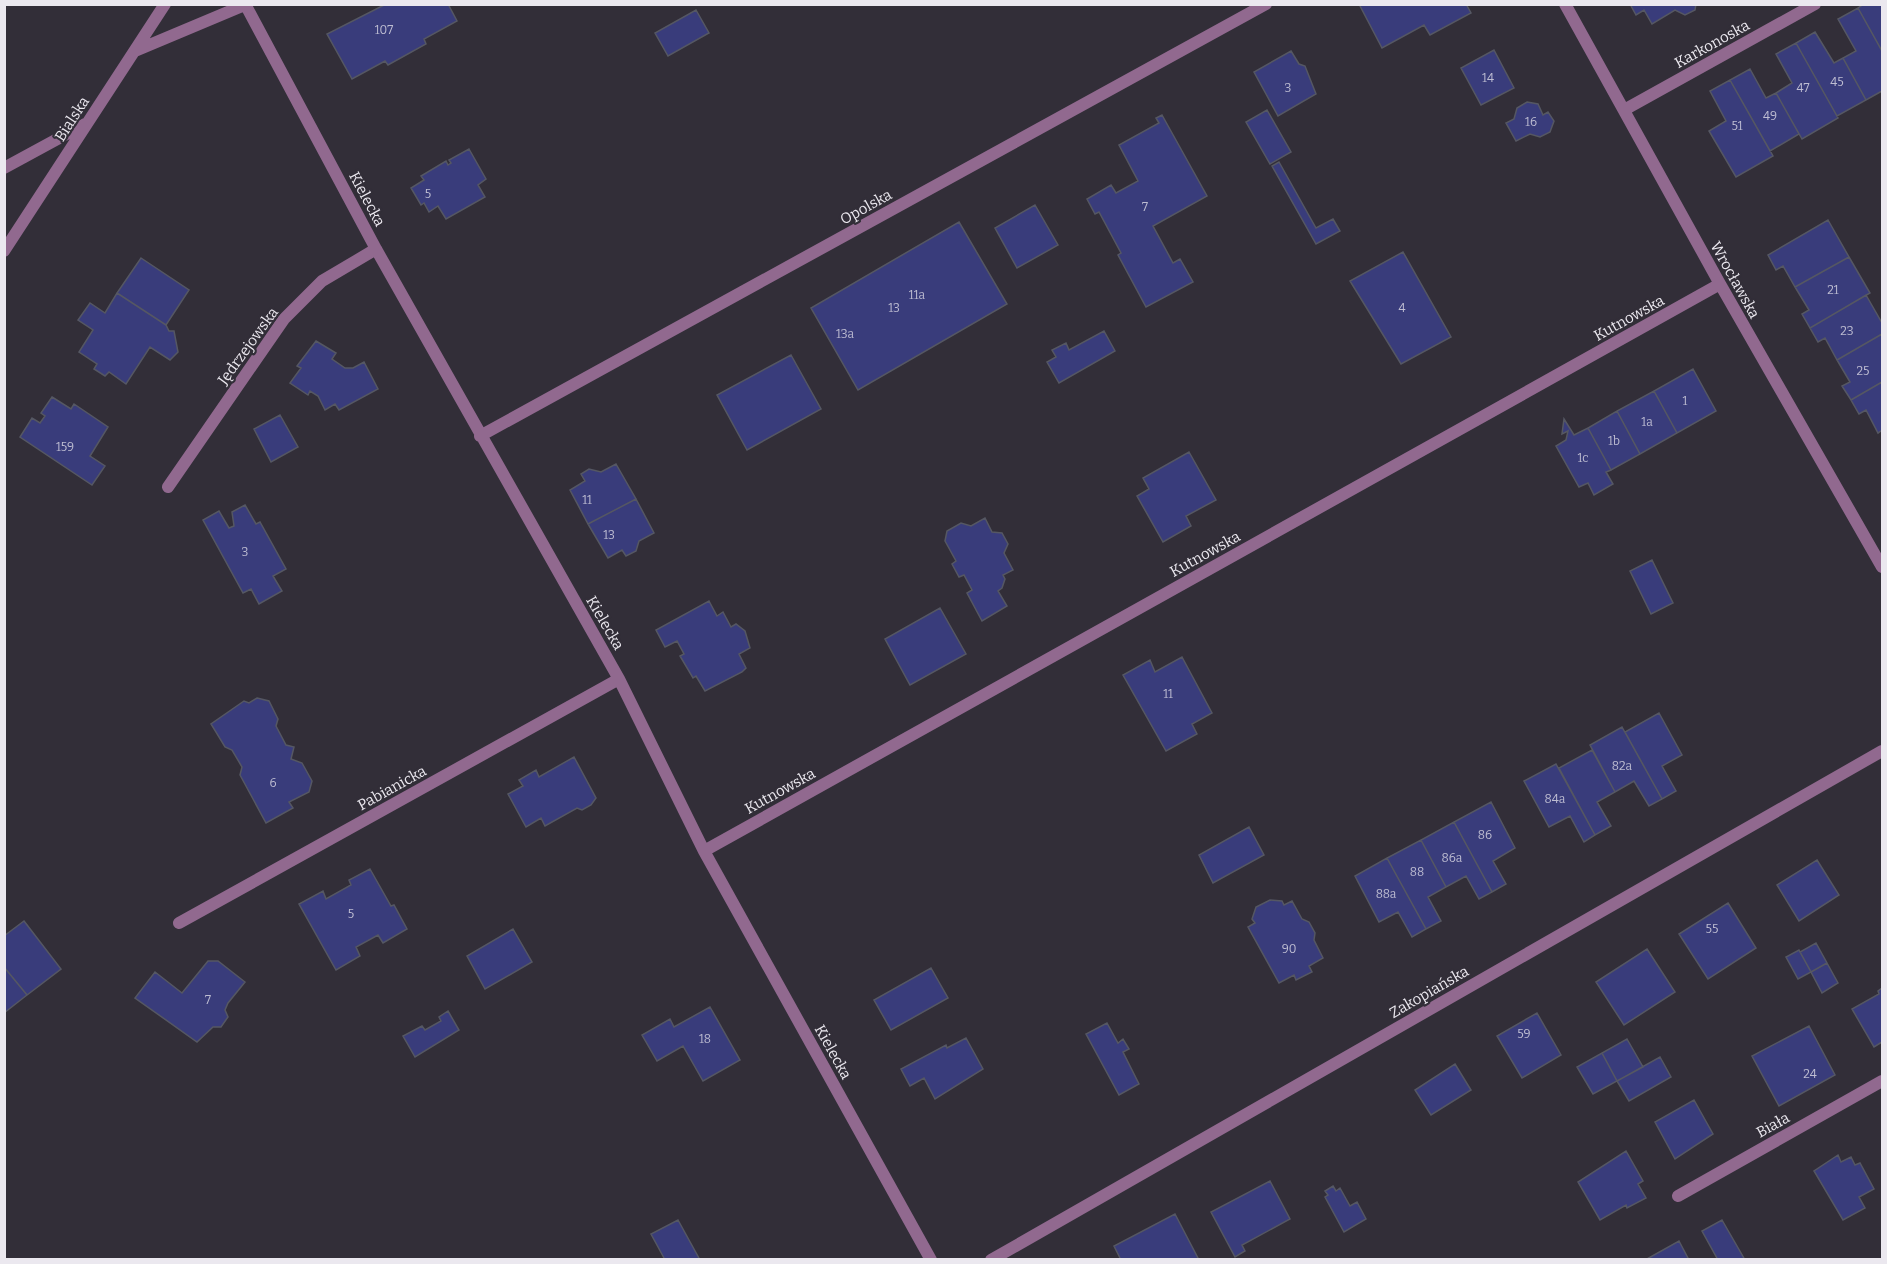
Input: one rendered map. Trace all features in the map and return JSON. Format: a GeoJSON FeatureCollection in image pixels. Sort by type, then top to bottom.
{"type":"FeatureCollection","features":[{"type":"Feature","properties":{"kind":"street","name":"Bialska"},"geometry":{"type":"LineString","coordinates":[[4,251],[165,4]]}},
{"type":"Feature","properties":{"kind":"street","name":"Opolska"},"geometry":{"type":"LineString","coordinates":[[480,436],[1266,4]]}},
{"type":"Feature","properties":{"kind":"street","name":"Wrocławska"},"geometry":{"type":"LineString","coordinates":[[1565,4],[1720,284],[1882,567]]}},
{"type":"Feature","properties":{"kind":"street","name":"Karkonoska"},"geometry":{"type":"LineString","coordinates":[[1624,110],[1815,4]]}},
{"type":"Feature","properties":{"kind":"street"},"geometry":{"type":"LineString","coordinates":[[135,51],[246,5]]}},
{"type":"Feature","properties":{"kind":"street","name":"Kielecka"},"geometry":{"type":"LineString","coordinates":[[246,5],[376,249],[480,436],[620,679],[704,851],[931,1260]]}},
{"type":"Feature","properties":{"kind":"street"},"geometry":{"type":"LineString","coordinates":[[4,168],[88,123]]}},
{"type":"Feature","properties":{"kind":"street","name":"Jędrzejowska"},"geometry":{"type":"LineString","coordinates":[[168,487],[284,319],[322,281],[376,249]]}},
{"type":"Feature","properties":{"kind":"street","name":"Kutnowska"},"geometry":{"type":"LineString","coordinates":[[704,851],[1720,284]]}},
{"type":"Feature","properties":{"kind":"street","name":"Pabianicka"},"geometry":{"type":"LineString","coordinates":[[179,923],[620,679]]}},
{"type":"Feature","properties":{"kind":"street","name":"Zakopiańska"},"geometry":{"type":"LineString","coordinates":[[991,1260],[1882,751]]}},
{"type":"Feature","properties":{"kind":"street","name":"Biała"},"geometry":{"type":"LineString","coordinates":[[1678,1196],[1882,1081]]}},
{"type":"Feature","properties":{"kind":"building"},"geometry":{"type":"Polygon","coordinates":[[[386,4],[448,4],[457,21],[424,39],[426,44],[388,65],[385,61],[352,79],[327,34],[386,4]]]}},
{"type":"Feature","properties":{"kind":"building"},"geometry":{"type":"Polygon","coordinates":[[[1359,4],[1466,4],[1471,13],[1430,35],[1424,25],[1382,48],[1359,4]]]}},
{"type":"Feature","properties":{"kind":"building"},"geometry":{"type":"Polygon","coordinates":[[[1630,4],[1696,4],[1695,10],[1685,15],[1675,10],[1652,24],[1644,10],[1636,15],[1630,4]]]}},
{"type":"Feature","properties":{"kind":"building"},"geometry":{"type":"Polygon","coordinates":[[[1864,4],[1881,4],[1882,51],[1858,8],[1864,4]]]}},
{"type":"Feature","properties":{"kind":"building"},"geometry":{"type":"Polygon","coordinates":[[[1858,8],[1882,51],[1882,91],[1866,100],[1843,58],[1856,51],[1838,19],[1858,8]]]}},
{"type":"Feature","properties":{"kind":"building"},"geometry":{"type":"Polygon","coordinates":[[[696,10],[709,33],[668,56],[655,33],[696,10]]]}},
{"type":"Feature","properties":{"kind":"building"},"geometry":{"type":"Polygon","coordinates":[[[1815,32],[1834,63],[1843,58],[1866,100],[1837,116],[1796,43],[1815,32]]]}},
{"type":"Feature","properties":{"kind":"building"},"geometry":{"type":"Polygon","coordinates":[[[1796,43],[1838,118],[1802,139],[1776,93],[1792,83],[1776,54],[1796,43]]]}},
{"type":"Feature","properties":{"kind":"building"},"geometry":{"type":"Polygon","coordinates":[[[1494,50],[1514,88],[1481,105],[1461,68],[1494,50]]]}},
{"type":"Feature","properties":{"kind":"building"},"geometry":{"type":"Polygon","coordinates":[[[1291,51],[1299,64],[1305,66],[1316,94],[1278,116],[1254,72],[1291,51]]]}},
{"type":"Feature","properties":{"kind":"building"},"geometry":{"type":"Polygon","coordinates":[[[1750,69],[1766,98],[1776,93],[1799,134],[1770,151],[1730,80],[1750,69]]]}},
{"type":"Feature","properties":{"kind":"building"},"geometry":{"type":"Polygon","coordinates":[[[1730,80],[1773,156],[1736,177],[1709,131],[1726,121],[1710,91],[1730,80]]]}},
{"type":"Feature","properties":{"kind":"building"},"geometry":{"type":"Polygon","coordinates":[[[1527,102],[1538,104],[1543,115],[1548,112],[1554,121],[1550,132],[1540,137],[1530,134],[1516,141],[1506,123],[1514,119],[1517,108],[1527,102]]]}},
{"type":"Feature","properties":{"kind":"building"},"geometry":{"type":"Polygon","coordinates":[[[1267,110],[1291,152],[1270,164],[1246,122],[1267,110]]]}},
{"type":"Feature","properties":{"kind":"building"},"geometry":{"type":"Polygon","coordinates":[[[1162,115],[1207,196],[1153,226],[1173,263],[1180,259],[1193,282],[1146,307],[1118,255],[1121,253],[1099,212],[1095,214],[1087,199],[1111,185],[1116,193],[1138,181],[1119,145],[1159,123],[1156,118],[1162,115]]]}},
{"type":"Feature","properties":{"kind":"building"},"geometry":{"type":"Polygon","coordinates":[[[469,149],[486,179],[478,185],[485,197],[446,219],[438,206],[429,212],[424,203],[421,205],[411,188],[424,180],[421,176],[446,161],[448,165],[451,163],[449,160],[469,149]]]}},
{"type":"Feature","properties":{"kind":"building"},"geometry":{"type":"Polygon","coordinates":[[[1279,162],[1316,228],[1333,219],[1340,231],[1316,244],[1272,166],[1279,162]]]}},
{"type":"Feature","properties":{"kind":"building"},"geometry":{"type":"Polygon","coordinates":[[[1035,205],[1058,245],[1017,268],[995,228],[1035,205]]]}},
{"type":"Feature","properties":{"kind":"building"},"geometry":{"type":"Polygon","coordinates":[[[1828,220],[1849,257],[1795,287],[1783,266],[1776,270],[1768,255],[1828,220]]]}},
{"type":"Feature","properties":{"kind":"building"},"geometry":{"type":"Polygon","coordinates":[[[959,222],[1007,304],[858,390],[811,308],[959,222]]]}},
{"type":"Feature","properties":{"kind":"building"},"geometry":{"type":"Polygon","coordinates":[[[1403,252],[1451,337],[1401,364],[1350,281],[1403,252]]]}},
{"type":"Feature","properties":{"kind":"building"},"geometry":{"type":"Polygon","coordinates":[[[1849,257],[1870,293],[1810,328],[1802,314],[1809,310],[1795,287],[1849,257]]]}},
{"type":"Feature","properties":{"kind":"building"},"geometry":{"type":"Polygon","coordinates":[[[141,258],[189,290],[166,325],[117,293],[141,258]]]}},
{"type":"Feature","properties":{"kind":"building"},"geometry":{"type":"Polygon","coordinates":[[[117,293],[166,325],[169,331],[174,331],[178,352],[170,360],[150,347],[126,384],[109,372],[105,376],[94,369],[97,364],[79,352],[93,330],[78,320],[90,303],[105,313],[117,293]]]}},
{"type":"Feature","properties":{"kind":"building"},"geometry":{"type":"Polygon","coordinates":[[[1866,295],[1882,323],[1882,334],[1837,360],[1825,338],[1818,342],[1810,328],[1866,295]]]}},
{"type":"Feature","properties":{"kind":"building"},"geometry":{"type":"Polygon","coordinates":[[[1104,331],[1115,351],[1059,383],[1047,362],[1056,357],[1052,350],[1066,343],[1069,350],[1104,331]]]}},
{"type":"Feature","properties":{"kind":"building"},"geometry":{"type":"Polygon","coordinates":[[[1882,334],[1882,382],[1851,400],[1842,386],[1850,382],[1837,360],[1882,334]]]}},
{"type":"Feature","properties":{"kind":"building"},"geometry":{"type":"Polygon","coordinates":[[[316,341],[336,353],[332,359],[345,368],[353,368],[364,362],[378,389],[339,410],[335,404],[325,410],[318,396],[310,391],[308,395],[290,383],[301,368],[297,366],[316,341]]]}},
{"type":"Feature","properties":{"kind":"building"},"geometry":{"type":"Polygon","coordinates":[[[791,355],[821,409],[747,450],[717,395],[791,355]]]}},
{"type":"Feature","properties":{"kind":"building"},"geometry":{"type":"Polygon","coordinates":[[[1693,369],[1716,411],[1677,433],[1654,391],[1693,369]]]}},
{"type":"Feature","properties":{"kind":"building"},"geometry":{"type":"Polygon","coordinates":[[[1882,382],[1882,430],[1878,433],[1866,410],[1859,414],[1851,400],[1882,382]]]}},
{"type":"Feature","properties":{"kind":"building"},"geometry":{"type":"Polygon","coordinates":[[[1654,391],[1677,433],[1640,454],[1617,411],[1654,391]]]}},
{"type":"Feature","properties":{"kind":"building"},"geometry":{"type":"Polygon","coordinates":[[[52,397],[71,409],[74,404],[108,427],[90,456],[105,466],[92,485],[20,437],[32,418],[40,423],[45,416],[41,413],[52,397]]]}},
{"type":"Feature","properties":{"kind":"building"},"geometry":{"type":"Polygon","coordinates":[[[1617,411],[1640,454],[1611,470],[1588,428],[1617,411]]]}},
{"type":"Feature","properties":{"kind":"building"},"geometry":{"type":"Polygon","coordinates":[[[280,415],[298,447],[271,462],[254,429],[280,415]]]}},
{"type":"Feature","properties":{"kind":"building"},"geometry":{"type":"Polygon","coordinates":[[[1564,419],[1574,435],[1588,428],[1611,470],[1606,472],[1613,484],[1594,495],[1588,483],[1579,487],[1556,446],[1566,440],[1568,431],[1562,434],[1564,419]]]}},
{"type":"Feature","properties":{"kind":"building"},"geometry":{"type":"Polygon","coordinates":[[[1189,452],[1216,500],[1186,516],[1191,526],[1163,542],[1137,496],[1149,489],[1143,478],[1189,452]]]}},
{"type":"Feature","properties":{"kind":"building"},"geometry":{"type":"Polygon","coordinates":[[[616,464],[636,499],[588,524],[570,490],[585,481],[581,474],[589,469],[601,472],[616,464]]]}},
{"type":"Feature","properties":{"kind":"building"},"geometry":{"type":"Polygon","coordinates":[[[636,499],[654,533],[639,541],[636,551],[626,556],[622,550],[608,558],[588,524],[636,499]]]}},
{"type":"Feature","properties":{"kind":"building"},"geometry":{"type":"Polygon","coordinates":[[[245,505],[256,524],[260,522],[286,569],[273,576],[282,591],[259,604],[251,589],[243,593],[203,520],[219,511],[229,528],[234,526],[232,512],[245,505]]]}},
{"type":"Feature","properties":{"kind":"building"},"geometry":{"type":"Polygon","coordinates":[[[985,518],[992,532],[1002,533],[1008,544],[1004,553],[1013,570],[1003,575],[1005,579],[1002,588],[998,591],[1007,606],[982,621],[967,593],[972,590],[964,575],[959,577],[952,564],[956,561],[945,541],[947,531],[961,523],[971,526],[985,518]]]}},
{"type":"Feature","properties":{"kind":"building"},"geometry":{"type":"Polygon","coordinates":[[[1652,560],[1673,603],[1651,614],[1630,571],[1652,560]]]}},
{"type":"Feature","properties":{"kind":"building"},"geometry":{"type":"Polygon","coordinates":[[[709,601],[717,616],[723,612],[731,627],[736,624],[745,631],[750,648],[739,654],[746,668],[742,672],[705,691],[696,676],[693,678],[680,656],[684,654],[677,641],[665,647],[656,630],[709,601]]]}},
{"type":"Feature","properties":{"kind":"building"},"geometry":{"type":"Polygon","coordinates":[[[940,608],[966,654],[910,685],[885,639],[940,608]]]}},
{"type":"Feature","properties":{"kind":"building"},"geometry":{"type":"Polygon","coordinates":[[[1182,657],[1212,713],[1192,724],[1197,734],[1166,751],[1123,675],[1150,660],[1155,672],[1182,657]]]}},
{"type":"Feature","properties":{"kind":"building"},"geometry":{"type":"Polygon","coordinates":[[[257,698],[269,701],[278,719],[276,726],[286,745],[294,747],[291,759],[302,763],[312,781],[309,792],[289,802],[293,808],[266,823],[240,775],[242,767],[232,750],[225,747],[211,724],[244,701],[249,703],[257,698]]]}},
{"type":"Feature","properties":{"kind":"building"},"geometry":{"type":"Polygon","coordinates":[[[1659,713],[1682,755],[1662,766],[1676,791],[1662,799],[1625,732],[1659,713]]]}},
{"type":"Feature","properties":{"kind":"building"},"geometry":{"type":"Polygon","coordinates":[[[1622,727],[1662,799],[1649,806],[1634,781],[1615,792],[1590,745],[1622,727]]]}},
{"type":"Feature","properties":{"kind":"building"},"geometry":{"type":"Polygon","coordinates":[[[1592,750],[1615,792],[1597,802],[1611,826],[1595,835],[1559,768],[1592,750]]]}},
{"type":"Feature","properties":{"kind":"building"},"geometry":{"type":"Polygon","coordinates":[[[574,757],[596,798],[591,805],[582,810],[577,808],[545,826],[541,818],[526,827],[508,794],[523,786],[519,780],[536,770],[539,777],[574,757]]]}},
{"type":"Feature","properties":{"kind":"building"},"geometry":{"type":"Polygon","coordinates":[[[1556,764],[1595,835],[1584,842],[1570,816],[1549,827],[1524,781],[1556,764]]]}},
{"type":"Feature","properties":{"kind":"building"},"geometry":{"type":"Polygon","coordinates":[[[1491,802],[1515,848],[1493,861],[1506,884],[1492,892],[1454,822],[1491,802]]]}},
{"type":"Feature","properties":{"kind":"building"},"geometry":{"type":"Polygon","coordinates":[[[1454,822],[1492,892],[1479,899],[1466,876],[1446,887],[1421,840],[1454,822]]]}},
{"type":"Feature","properties":{"kind":"building"},"geometry":{"type":"Polygon","coordinates":[[[1249,827],[1264,855],[1213,883],[1199,855],[1249,827]]]}},
{"type":"Feature","properties":{"kind":"building"},"geometry":{"type":"Polygon","coordinates":[[[1421,840],[1446,887],[1428,897],[1441,921],[1426,929],[1387,858],[1421,840]]]}},
{"type":"Feature","properties":{"kind":"building"},"geometry":{"type":"Polygon","coordinates":[[[1387,858],[1426,929],[1412,937],[1398,912],[1379,922],[1355,876],[1387,858]]]}},
{"type":"Feature","properties":{"kind":"building"},"geometry":{"type":"Polygon","coordinates":[[[1817,860],[1839,895],[1799,921],[1777,885],[1817,860]]]}},
{"type":"Feature","properties":{"kind":"building"},"geometry":{"type":"Polygon","coordinates":[[[370,869],[407,929],[383,943],[378,935],[356,947],[360,956],[336,970],[299,904],[323,891],[326,899],[351,885],[349,880],[370,869]]]}},
{"type":"Feature","properties":{"kind":"building"},"geometry":{"type":"Polygon","coordinates":[[[1270,900],[1282,901],[1284,905],[1292,901],[1302,919],[1309,922],[1315,933],[1314,940],[1323,958],[1309,966],[1312,972],[1296,980],[1294,975],[1279,983],[1248,927],[1255,923],[1252,919],[1256,907],[1270,900]]]}},
{"type":"Feature","properties":{"kind":"building"},"geometry":{"type":"Polygon","coordinates":[[[1728,903],[1756,948],[1708,979],[1679,934],[1728,903]]]}},
{"type":"Feature","properties":{"kind":"building"},"geometry":{"type":"Polygon","coordinates":[[[24,921],[61,969],[27,995],[4,967],[4,936],[24,921]]]}},
{"type":"Feature","properties":{"kind":"building"},"geometry":{"type":"Polygon","coordinates":[[[513,929],[532,962],[485,989],[467,956],[513,929]]]}},
{"type":"Feature","properties":{"kind":"building"},"geometry":{"type":"Polygon","coordinates":[[[1816,943],[1827,963],[1811,972],[1800,952],[1816,943]]]}},
{"type":"Feature","properties":{"kind":"building"},"geometry":{"type":"Polygon","coordinates":[[[1647,949],[1675,992],[1624,1025],[1596,982],[1647,949]]]}},
{"type":"Feature","properties":{"kind":"building"},"geometry":{"type":"Polygon","coordinates":[[[1799,950],[1811,972],[1798,979],[1786,957],[1799,950]]]}},
{"type":"Feature","properties":{"kind":"building"},"geometry":{"type":"Polygon","coordinates":[[[208,961],[218,961],[245,982],[228,1003],[225,1010],[228,1017],[221,1027],[213,1027],[197,1042],[135,998],[155,972],[182,993],[208,961]]]}},
{"type":"Feature","properties":{"kind":"building"},"geometry":{"type":"Polygon","coordinates":[[[1827,963],[1838,983],[1822,993],[1811,972],[1827,963]]]}},
{"type":"Feature","properties":{"kind":"building"},"geometry":{"type":"Polygon","coordinates":[[[4,967],[27,995],[4,1013],[4,967]]]}},
{"type":"Feature","properties":{"kind":"building"},"geometry":{"type":"Polygon","coordinates":[[[931,968],[948,998],[891,1030],[874,1000],[931,968]]]}},
{"type":"Feature","properties":{"kind":"building"},"geometry":{"type":"Polygon","coordinates":[[[1882,988],[1882,1042],[1874,1047],[1852,1009],[1879,994],[1878,991],[1882,988]]]}},
{"type":"Feature","properties":{"kind":"building"},"geometry":{"type":"Polygon","coordinates":[[[710,1007],[740,1060],[703,1081],[683,1046],[657,1061],[642,1035],[670,1019],[674,1027],[710,1007]]]}},
{"type":"Feature","properties":{"kind":"building"},"geometry":{"type":"Polygon","coordinates":[[[448,1011],[459,1030],[415,1057],[403,1036],[422,1026],[425,1030],[441,1021],[439,1017],[448,1011]]]}},
{"type":"Feature","properties":{"kind":"building"},"geometry":{"type":"Polygon","coordinates":[[[1537,1013],[1561,1055],[1522,1078],[1497,1036],[1537,1013]]]}},
{"type":"Feature","properties":{"kind":"building"},"geometry":{"type":"Polygon","coordinates":[[[1107,1023],[1118,1043],[1123,1039],[1129,1049],[1123,1052],[1139,1084],[1119,1095],[1086,1034],[1107,1023]]]}},
{"type":"Feature","properties":{"kind":"building"},"geometry":{"type":"Polygon","coordinates":[[[1809,1026],[1835,1075],[1779,1106],[1752,1056],[1809,1026]]]}},
{"type":"Feature","properties":{"kind":"building"},"geometry":{"type":"Polygon","coordinates":[[[966,1038],[983,1069],[935,1099],[924,1078],[910,1086],[901,1069],[946,1045],[947,1048],[966,1038]]]}},
{"type":"Feature","properties":{"kind":"building"},"geometry":{"type":"Polygon","coordinates":[[[1627,1039],[1643,1067],[1617,1081],[1602,1053],[1627,1039]]]}},
{"type":"Feature","properties":{"kind":"building"},"geometry":{"type":"Polygon","coordinates":[[[1602,1053],[1617,1081],[1593,1094],[1577,1067],[1602,1053]]]}},
{"type":"Feature","properties":{"kind":"building"},"geometry":{"type":"Polygon","coordinates":[[[1660,1057],[1671,1077],[1629,1101],[1617,1081],[1660,1057]]]}},
{"type":"Feature","properties":{"kind":"building"},"geometry":{"type":"Polygon","coordinates":[[[1455,1064],[1471,1090],[1431,1115],[1415,1090],[1455,1064]]]}},
{"type":"Feature","properties":{"kind":"building"},"geometry":{"type":"Polygon","coordinates":[[[1694,1100],[1713,1134],[1675,1159],[1655,1122],[1694,1100]]]}},
{"type":"Feature","properties":{"kind":"building"},"geometry":{"type":"Polygon","coordinates":[[[1626,1151],[1643,1181],[1638,1184],[1646,1198],[1627,1208],[1626,1205],[1600,1220],[1578,1182],[1626,1151]]]}},
{"type":"Feature","properties":{"kind":"building"},"geometry":{"type":"Polygon","coordinates":[[[1838,1155],[1841,1162],[1851,1157],[1855,1165],[1860,1163],[1874,1189],[1859,1197],[1865,1208],[1843,1220],[1814,1171],[1838,1155]]]}},
{"type":"Feature","properties":{"kind":"building"},"geometry":{"type":"Polygon","coordinates":[[[1270,1181],[1290,1219],[1242,1245],[1245,1251],[1235,1257],[1211,1212],[1270,1181]]]}},
{"type":"Feature","properties":{"kind":"building"},"geometry":{"type":"Polygon","coordinates":[[[1333,1186],[1336,1191],[1340,1188],[1350,1206],[1357,1202],[1366,1219],[1344,1232],[1325,1197],[1328,1195],[1325,1191],[1333,1186]]]}},
{"type":"Feature","properties":{"kind":"building"},"geometry":{"type":"Polygon","coordinates":[[[1175,1214],[1199,1260],[1121,1260],[1114,1246],[1175,1214]]]}},
{"type":"Feature","properties":{"kind":"building"},"geometry":{"type":"Polygon","coordinates":[[[678,1220],[700,1260],[662,1260],[664,1258],[651,1234],[678,1220]]]}},
{"type":"Feature","properties":{"kind":"building"},"geometry":{"type":"Polygon","coordinates":[[[1722,1220],[1745,1260],[1718,1260],[1702,1231],[1722,1220]]]}},
{"type":"Feature","properties":{"kind":"building"},"geometry":{"type":"Polygon","coordinates":[[[1679,1241],[1689,1260],[1645,1260],[1679,1241]]]}}]}
